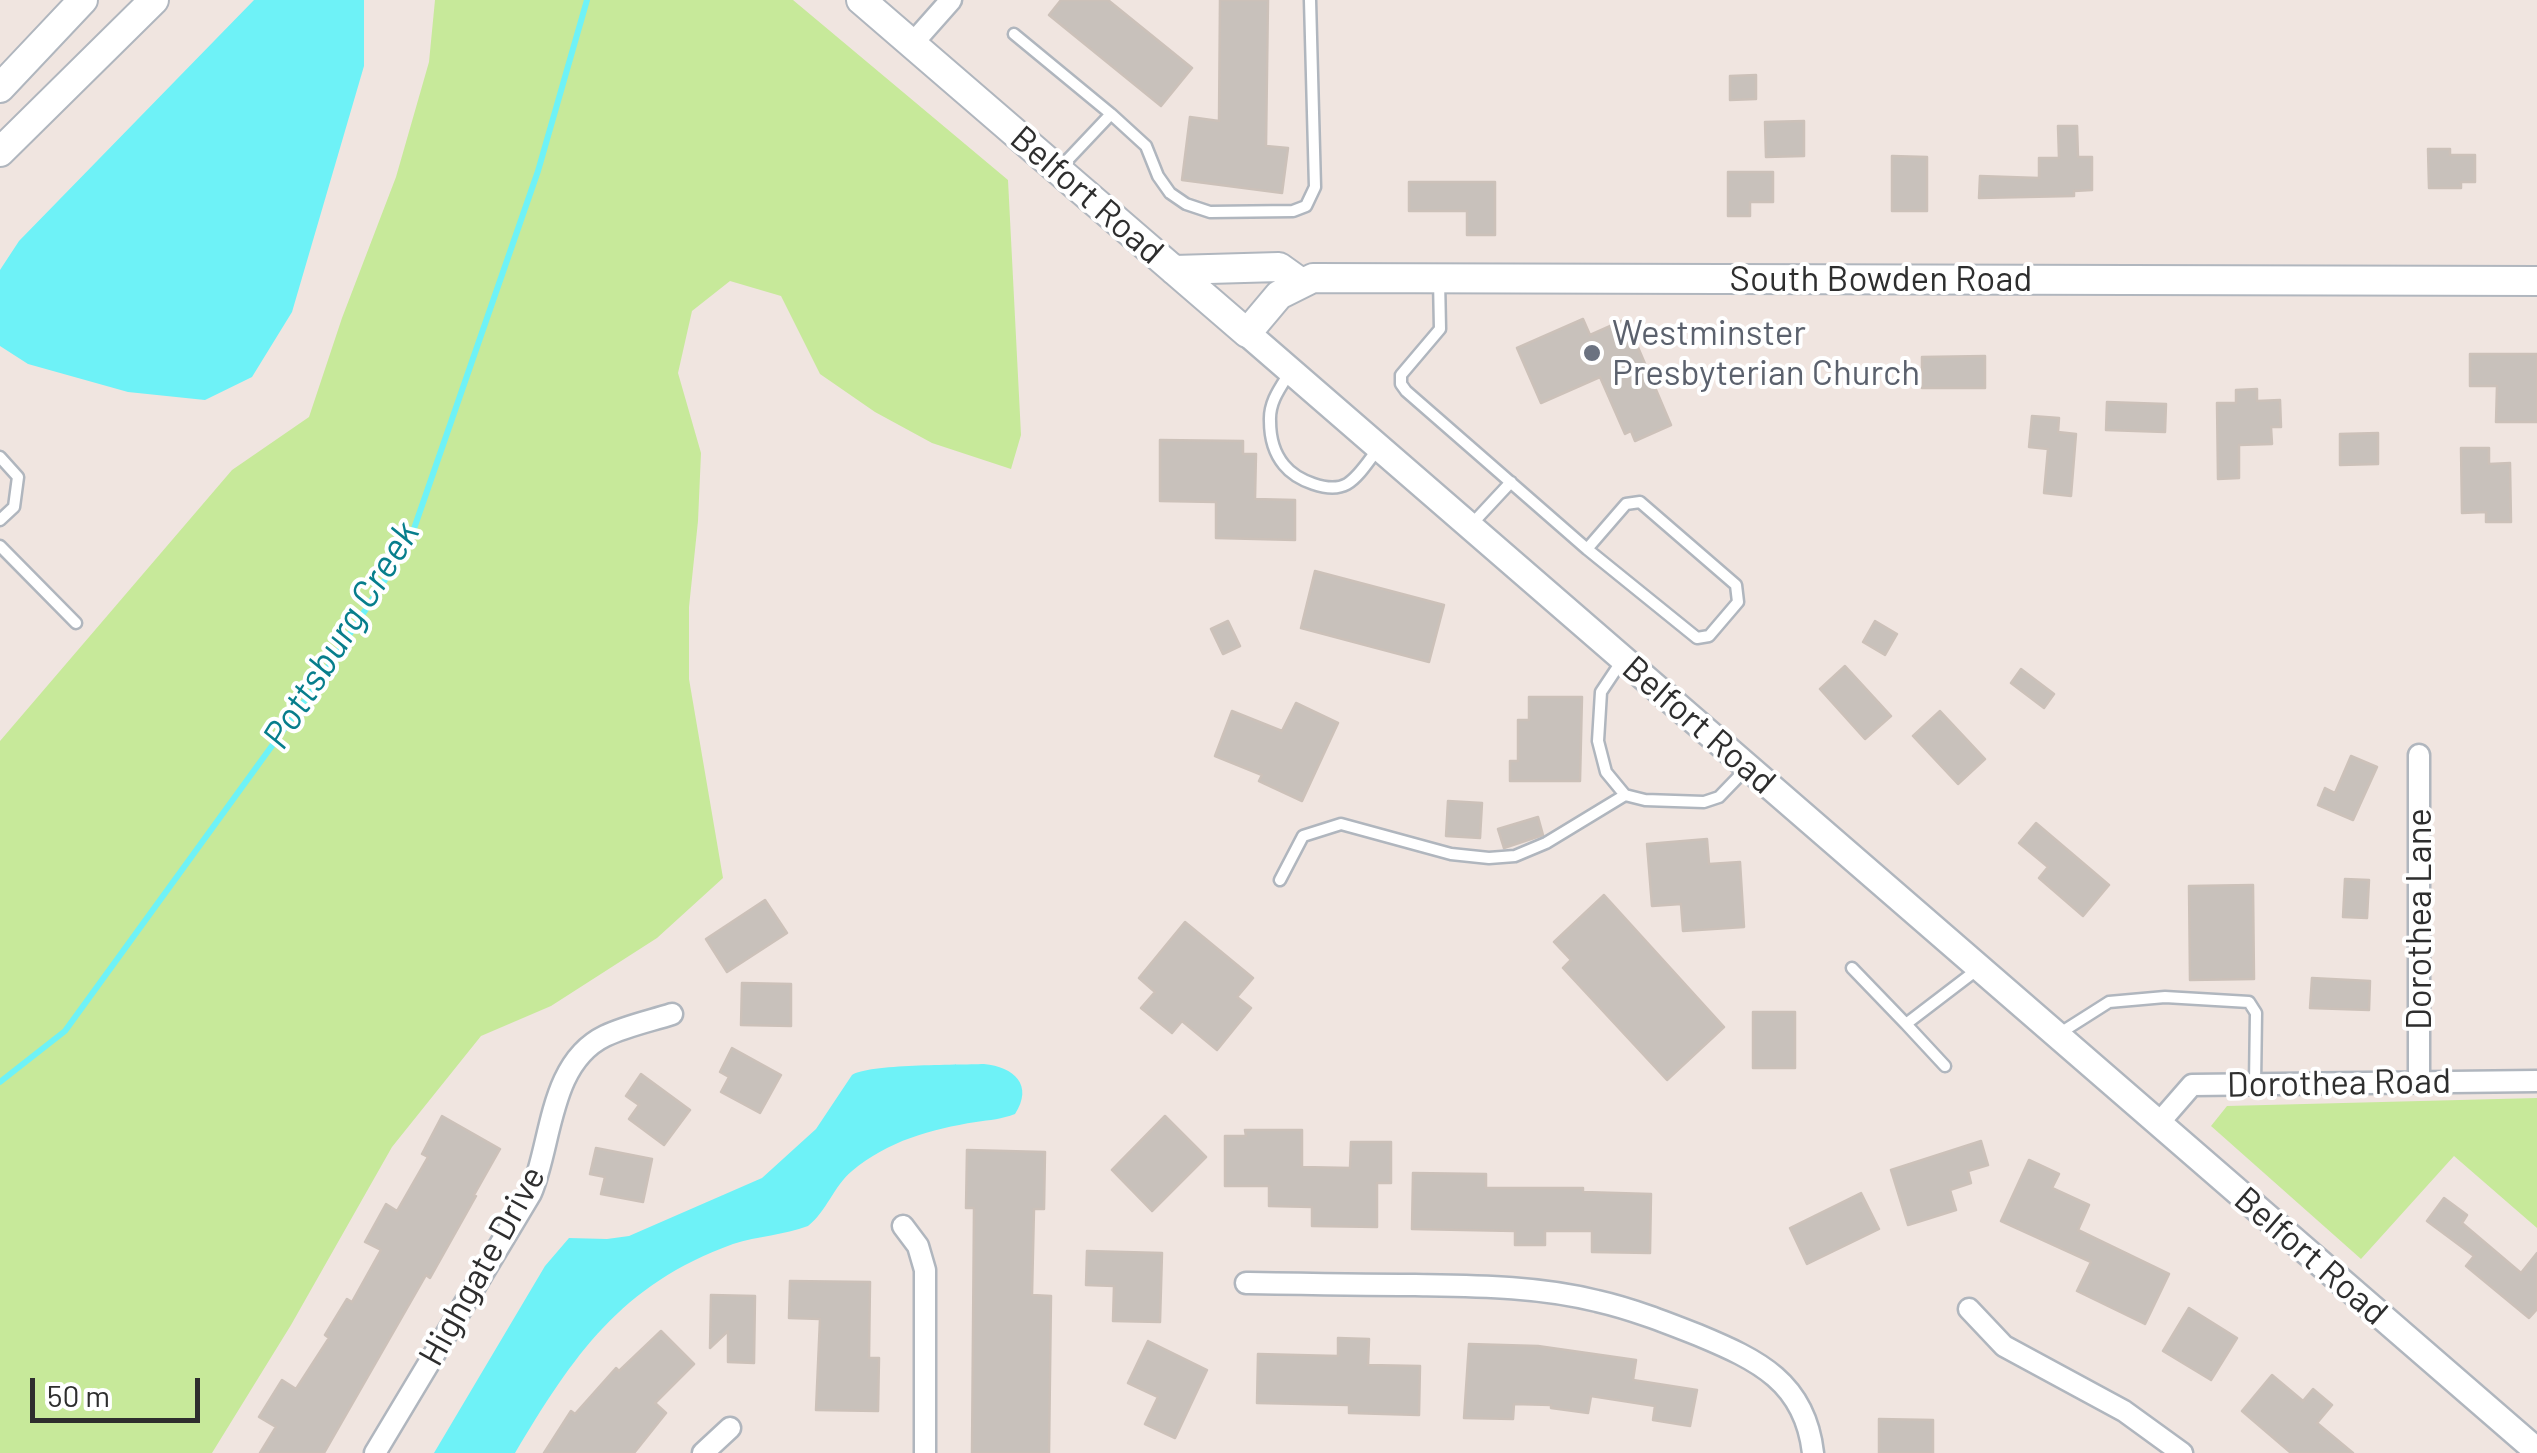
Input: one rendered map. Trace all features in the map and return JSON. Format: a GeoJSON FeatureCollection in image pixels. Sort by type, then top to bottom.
{"type":"FeatureCollection","features":[{"type":"Feature","properties":{"kind":"main road"},"geometry":{"type":"LineString","coordinates":[[0,88],[83,0]]}},
{"type":"Feature","properties":{"kind":"main road"},"geometry":{"type":"LineString","coordinates":[[0,152],[154,0]]}},
{"type":"Feature","properties":{"kind":"main road","name":"Belfort Road"},"geometry":{"type":"LineString","coordinates":[[861,0],[1247,332]]}},
{"type":"Feature","properties":{"kind":"main road"},"geometry":{"type":"LineString","coordinates":[[1174,270],[1279,267],[1300,282],[1279,295],[1247,332]]}},
{"type":"Feature","properties":{"kind":"main road","name":"South Bowden Road"},"geometry":{"type":"LineString","coordinates":[[1300,282],[1313,278],[2537,281]]}},
{"type":"Feature","properties":{"kind":"street"},"geometry":{"type":"LineString","coordinates":[[912,44],[951,0]]}},
{"type":"Feature","properties":{"kind":"street","name":"Belfort Road"},"geometry":{"type":"LineString","coordinates":[[1247,332],[2537,1451]]}},
{"type":"Feature","properties":{"kind":"street","name":"Dorothea Lane"},"geometry":{"type":"LineString","coordinates":[[2419,755],[2419,1083]]}},
{"type":"Feature","properties":{"kind":"street","name":"Highgate Drive"},"geometry":{"type":"LineString","coordinates":[[375,1453],[530,1193],[541,1170],[557,1102],[580,1054],[603,1037],[672,1014]]}},
{"type":"Feature","properties":{"kind":"street","name":"Dorothea Road"},"geometry":{"type":"LineString","coordinates":[[2158,1124],[2192,1085],[2537,1080]]}},
{"type":"Feature","properties":{"kind":"street"},"geometry":{"type":"LineString","coordinates":[[903,1226],[918,1246],[924,1270],[926,1453]]}},
{"type":"Feature","properties":{"kind":"street"},"geometry":{"type":"LineString","coordinates":[[1246,1283],[1469,1286],[1537,1291],[1594,1300],[1654,1317],[1740,1353],[1785,1385],[1810,1428],[1813,1453]]}},
{"type":"Feature","properties":{"kind":"street"},"geometry":{"type":"LineString","coordinates":[[1969,1309],[2004,1346],[2124,1411],[2182,1453]]}},
{"type":"Feature","properties":{"kind":"street"},"geometry":{"type":"LineString","coordinates":[[703,1453],[730,1428]]}},
{"type":"Feature","properties":{"kind":"lane"},"geometry":{"type":"LineString","coordinates":[[1014,34],[1146,146],[1158,176],[1170,193],[1186,204],[1210,212],[1293,211],[1306,206],[1315,187],[1310,0]]}},
{"type":"Feature","properties":{"kind":"lane"},"geometry":{"type":"LineString","coordinates":[[1058,170],[1112,114]]}},
{"type":"Feature","properties":{"kind":"lane"},"geometry":{"type":"LineString","coordinates":[[1438,278],[1440,329],[1401,375],[1401,384],[1511,482],[1588,548],[1697,638],[1709,636],[1738,602],[1736,585],[1640,502],[1626,504],[1588,548]]}},
{"type":"Feature","properties":{"kind":"lane"},"geometry":{"type":"LineString","coordinates":[[1290,371],[1272,401],[1269,420],[1272,445],[1285,467],[1316,485],[1340,487],[1352,482],[1379,448]]}},
{"type":"Feature","properties":{"kind":"lane"},"geometry":{"type":"LineString","coordinates":[[0,457],[18,477],[14,507],[0,520]]}},
{"type":"Feature","properties":{"kind":"lane"},"geometry":{"type":"LineString","coordinates":[[1470,526],[1511,482]]}},
{"type":"Feature","properties":{"kind":"lane"},"geometry":{"type":"LineString","coordinates":[[0,546],[76,623]]}},
{"type":"Feature","properties":{"kind":"lane"},"geometry":{"type":"LineString","coordinates":[[1623,660],[1602,692],[1598,741],[1606,772],[1625,795],[1645,800],[1704,802],[1719,797],[1748,767]]}},
{"type":"Feature","properties":{"kind":"lane"},"geometry":{"type":"LineString","coordinates":[[1282,876],[1303,836],[1341,824],[1450,854],[1516,856],[1546,843],[1625,795]]}},
{"type":"Feature","properties":{"kind":"lane"},"geometry":{"type":"LineString","coordinates":[[1852,968],[1945,1066]]}},
{"type":"Feature","properties":{"kind":"lane"},"geometry":{"type":"LineString","coordinates":[[1906,1024],[1978,968]]}},
{"type":"Feature","properties":{"kind":"lane"},"geometry":{"type":"LineString","coordinates":[[2056,1036],[2109,1002],[2165,997],[2248,1002],[2256,1013],[2255,1084]]}},
{"type":"Feature","properties":{"kind":"green space"},"geometry":{"type":"Polygon","coordinates":[[[435,0],[793,0],[1008,180],[1021,435],[1011,469],[932,443],[875,412],[820,374],[781,296],[730,281],[692,311],[678,373],[701,453],[689,607],[689,679],[723,878],[657,938],[551,1006],[481,1036],[392,1147],[291,1325],[212,1453],[0,1453],[0,741],[232,470],[309,417],[396,177],[429,62],[435,0]]]}},
{"type":"Feature","properties":{"kind":"green space"},"geometry":{"type":"Polygon","coordinates":[[[2537,1098],[2537,1228],[2454,1156],[2361,1259],[2211,1126],[2227,1106],[2537,1098]]]}},
{"type":"Feature","properties":{"kind":"water"},"geometry":{"type":"Polygon","coordinates":[[[254,0],[364,0],[364,66],[292,312],[252,377],[205,400],[128,392],[28,364],[0,346],[0,270],[19,241],[254,0]]]}},
{"type":"Feature","properties":{"kind":"water"},"geometry":{"type":"Polygon","coordinates":[[[984,1064],[1004,1069],[1018,1079],[1022,1094],[1015,1114],[943,1128],[895,1144],[852,1171],[808,1226],[733,1244],[660,1280],[630,1302],[580,1355],[515,1453],[434,1453],[545,1266],[569,1238],[629,1236],[762,1178],[816,1129],[852,1075],[861,1071],[984,1064]]]}},
{"type":"Feature","properties":{"kind":"building"},"geometry":{"type":"Polygon","coordinates":[[[1061,0],[1108,0],[1192,68],[1161,106],[1049,15],[1061,0]]]}},
{"type":"Feature","properties":{"kind":"building"},"geometry":{"type":"Polygon","coordinates":[[[1220,0],[1268,0],[1266,146],[1288,148],[1282,193],[1182,180],[1190,117],[1219,121],[1220,0]]]}},
{"type":"Feature","properties":{"kind":"building"},"geometry":{"type":"Polygon","coordinates":[[[1756,75],[1756,99],[1730,100],[1730,76],[1756,75]]]}},
{"type":"Feature","properties":{"kind":"building"},"geometry":{"type":"Polygon","coordinates":[[[1804,121],[1804,156],[1766,157],[1765,122],[1804,121]]]}},
{"type":"Feature","properties":{"kind":"building"},"geometry":{"type":"Polygon","coordinates":[[[2058,126],[2077,126],[2078,157],[2092,157],[2092,190],[2074,191],[2074,196],[1979,198],[1980,176],[2039,178],[2039,158],[2059,158],[2058,126]]]}},
{"type":"Feature","properties":{"kind":"building"},"geometry":{"type":"Polygon","coordinates":[[[2428,149],[2450,149],[2450,155],[2475,155],[2475,182],[2461,182],[2461,188],[2429,188],[2428,149]]]}},
{"type":"Feature","properties":{"kind":"building"},"geometry":{"type":"Polygon","coordinates":[[[1892,156],[1927,157],[1927,211],[1892,211],[1892,156]]]}},
{"type":"Feature","properties":{"kind":"building"},"geometry":{"type":"Polygon","coordinates":[[[1728,172],[1773,172],[1773,202],[1750,202],[1750,216],[1728,216],[1728,172]]]}},
{"type":"Feature","properties":{"kind":"building"},"geometry":{"type":"Polygon","coordinates":[[[1409,182],[1495,182],[1495,235],[1467,235],[1467,211],[1409,211],[1409,182]]]}},
{"type":"Feature","properties":{"kind":"building"},"geometry":{"type":"Polygon","coordinates":[[[1583,319],[1590,335],[1626,319],[1671,425],[1635,441],[1631,431],[1625,434],[1600,377],[1541,403],[1517,348],[1583,319]]]}},
{"type":"Feature","properties":{"kind":"building"},"geometry":{"type":"Polygon","coordinates":[[[2470,354],[2537,354],[2537,422],[2496,422],[2497,386],[2470,386],[2470,354]]]}},
{"type":"Feature","properties":{"kind":"building"},"geometry":{"type":"Polygon","coordinates":[[[1985,356],[1985,388],[1922,388],[1922,357],[1985,356]]]}},
{"type":"Feature","properties":{"kind":"building"},"geometry":{"type":"Polygon","coordinates":[[[2257,389],[2257,401],[2280,400],[2281,427],[2271,427],[2272,444],[2239,445],[2239,478],[2218,479],[2217,403],[2236,403],[2236,390],[2257,389]]]}},
{"type":"Feature","properties":{"kind":"building"},"geometry":{"type":"Polygon","coordinates":[[[2107,402],[2166,404],[2165,432],[2106,430],[2107,402]]]}},
{"type":"Feature","properties":{"kind":"building"},"geometry":{"type":"Polygon","coordinates":[[[2032,416],[2059,418],[2058,432],[2076,434],[2071,496],[2044,493],[2048,449],[2029,447],[2032,416]]]}},
{"type":"Feature","properties":{"kind":"building"},"geometry":{"type":"Polygon","coordinates":[[[2378,433],[2378,464],[2340,465],[2340,434],[2378,433]]]}},
{"type":"Feature","properties":{"kind":"building"},"geometry":{"type":"Polygon","coordinates":[[[1160,440],[1243,441],[1243,454],[1256,454],[1255,499],[1295,500],[1295,540],[1216,538],[1216,502],[1160,501],[1160,440]]]}},
{"type":"Feature","properties":{"kind":"building"},"geometry":{"type":"Polygon","coordinates":[[[2461,448],[2489,448],[2489,464],[2510,463],[2511,522],[2486,522],[2486,512],[2462,513],[2461,448]]]}},
{"type":"Feature","properties":{"kind":"building"},"geometry":{"type":"Polygon","coordinates":[[[1315,571],[1444,605],[1429,662],[1301,628],[1315,571]]]}},
{"type":"Feature","properties":{"kind":"building"},"geometry":{"type":"Polygon","coordinates":[[[1228,621],[1240,646],[1223,654],[1211,629],[1228,621]]]}},
{"type":"Feature","properties":{"kind":"building"},"geometry":{"type":"Polygon","coordinates":[[[1875,621],[1897,634],[1885,655],[1863,642],[1875,621]]]}},
{"type":"Feature","properties":{"kind":"building"},"geometry":{"type":"Polygon","coordinates":[[[1845,666],[1891,716],[1865,739],[1820,689],[1845,666]]]}},
{"type":"Feature","properties":{"kind":"building"},"geometry":{"type":"Polygon","coordinates":[[[2021,669],[2054,694],[2044,708],[2011,683],[2021,669]]]}},
{"type":"Feature","properties":{"kind":"building"},"geometry":{"type":"Polygon","coordinates":[[[1529,697],[1582,697],[1580,781],[1510,781],[1510,761],[1518,761],[1518,720],[1529,720],[1529,697]]]}},
{"type":"Feature","properties":{"kind":"building"},"geometry":{"type":"Polygon","coordinates":[[[1296,703],[1338,723],[1302,801],[1259,781],[1262,775],[1215,756],[1232,711],[1282,731],[1296,703]]]}},
{"type":"Feature","properties":{"kind":"building"},"geometry":{"type":"Polygon","coordinates":[[[1940,711],[1985,759],[1958,784],[1913,736],[1940,711]]]}},
{"type":"Feature","properties":{"kind":"building"},"geometry":{"type":"Polygon","coordinates":[[[2351,756],[2377,767],[2353,820],[2318,805],[2325,788],[2335,793],[2351,756]]]}},
{"type":"Feature","properties":{"kind":"building"},"geometry":{"type":"Polygon","coordinates":[[[1448,801],[1482,803],[1480,838],[1446,836],[1448,801]]]}},
{"type":"Feature","properties":{"kind":"building"},"geometry":{"type":"Polygon","coordinates":[[[1538,817],[1543,835],[1504,848],[1498,829],[1538,817]]]}},
{"type":"Feature","properties":{"kind":"building"},"geometry":{"type":"Polygon","coordinates":[[[2036,823],[2109,885],[2083,916],[2039,878],[2048,867],[2019,843],[2036,823]]]}},
{"type":"Feature","properties":{"kind":"building"},"geometry":{"type":"Polygon","coordinates":[[[1707,839],[1709,864],[1740,862],[1744,927],[1683,931],[1681,904],[1652,906],[1647,844],[1707,839]]]}},
{"type":"Feature","properties":{"kind":"building"},"geometry":{"type":"Polygon","coordinates":[[[2345,879],[2369,880],[2367,918],[2343,917],[2345,879]]]}},
{"type":"Feature","properties":{"kind":"building"},"geometry":{"type":"Polygon","coordinates":[[[2253,885],[2254,979],[2190,980],[2189,886],[2253,885]]]}},
{"type":"Feature","properties":{"kind":"building"},"geometry":{"type":"Polygon","coordinates":[[[1604,895],[1724,1027],[1667,1080],[1563,968],[1571,960],[1554,942],[1604,895]]]}},
{"type":"Feature","properties":{"kind":"building"},"geometry":{"type":"Polygon","coordinates":[[[765,900],[787,933],[727,972],[706,939],[765,900]]]}},
{"type":"Feature","properties":{"kind":"building"},"geometry":{"type":"Polygon","coordinates":[[[1185,922],[1253,978],[1237,997],[1251,1008],[1217,1050],[1182,1021],[1172,1033],[1141,1008],[1155,992],[1139,978],[1185,922]]]}},
{"type":"Feature","properties":{"kind":"building"},"geometry":{"type":"Polygon","coordinates":[[[2312,978],[2370,981],[2369,1010],[2310,1008],[2312,978]]]}},
{"type":"Feature","properties":{"kind":"building"},"geometry":{"type":"Polygon","coordinates":[[[742,983],[791,984],[791,1026],[741,1025],[742,983]]]}},
{"type":"Feature","properties":{"kind":"building"},"geometry":{"type":"Polygon","coordinates":[[[1753,1012],[1795,1012],[1795,1068],[1753,1068],[1753,1012]]]}},
{"type":"Feature","properties":{"kind":"building"},"geometry":{"type":"Polygon","coordinates":[[[732,1048],[781,1075],[760,1113],[721,1092],[729,1077],[720,1072],[732,1048]]]}},
{"type":"Feature","properties":{"kind":"building"},"geometry":{"type":"Polygon","coordinates":[[[641,1074],[690,1110],[664,1145],[629,1119],[639,1105],[626,1096],[641,1074]]]}},
{"type":"Feature","properties":{"kind":"building"},"geometry":{"type":"Polygon","coordinates":[[[442,1116],[500,1149],[476,1196],[324,1453],[260,1453],[276,1427],[259,1417],[282,1380],[296,1389],[329,1338],[325,1335],[347,1299],[352,1302],[381,1250],[365,1242],[386,1204],[397,1211],[428,1157],[422,1154],[442,1116]]]}},
{"type":"Feature","properties":{"kind":"building"},"geometry":{"type":"Polygon","coordinates":[[[1165,1116],[1206,1157],[1152,1211],[1112,1170],[1165,1116]]]}},
{"type":"Feature","properties":{"kind":"building"},"geometry":{"type":"Polygon","coordinates":[[[1245,1130],[1302,1130],[1302,1167],[1350,1168],[1351,1142],[1391,1142],[1391,1183],[1377,1183],[1377,1227],[1312,1226],[1312,1207],[1269,1206],[1269,1186],[1225,1186],[1225,1136],[1246,1136],[1245,1130]]]}},
{"type":"Feature","properties":{"kind":"building"},"geometry":{"type":"Polygon","coordinates":[[[1981,1141],[1988,1165],[1968,1171],[1971,1183],[1950,1190],[1956,1210],[1908,1225],[1891,1170],[1981,1141]]]}},
{"type":"Feature","properties":{"kind":"building"},"geometry":{"type":"Polygon","coordinates":[[[596,1148],[652,1159],[643,1202],[601,1194],[605,1177],[590,1174],[596,1148]]]}},
{"type":"Feature","properties":{"kind":"building"},"geometry":{"type":"Polygon","coordinates":[[[967,1150],[1045,1152],[1044,1209],[1034,1209],[1032,1295],[1051,1296],[1049,1453],[972,1453],[974,1208],[966,1208],[967,1150]]]}},
{"type":"Feature","properties":{"kind":"building"},"geometry":{"type":"Polygon","coordinates":[[[2029,1160],[2059,1174],[2052,1188],[2089,1205],[2078,1230],[2169,1274],[2145,1324],[2077,1291],[2091,1262],[2001,1221],[2029,1160]]]}},
{"type":"Feature","properties":{"kind":"building"},"geometry":{"type":"Polygon","coordinates":[[[1413,1173],[1486,1174],[1486,1188],[1583,1188],[1583,1192],[1651,1194],[1650,1253],[1592,1252],[1592,1231],[1545,1231],[1545,1245],[1515,1245],[1515,1231],[1412,1229],[1413,1173]]]}},
{"type":"Feature","properties":{"kind":"building"},"geometry":{"type":"Polygon","coordinates":[[[1861,1193],[1879,1229],[1807,1264],[1790,1228],[1861,1193]]]}},
{"type":"Feature","properties":{"kind":"building"},"geometry":{"type":"Polygon","coordinates":[[[2444,1198],[2467,1215],[2462,1223],[2521,1273],[2537,1253],[2537,1309],[2529,1318],[2466,1266],[2474,1256],[2427,1221],[2444,1198]]]}},
{"type":"Feature","properties":{"kind":"building"},"geometry":{"type":"Polygon","coordinates":[[[1087,1251],[1162,1253],[1160,1322],[1113,1321],[1114,1286],[1086,1285],[1087,1251]]]}},
{"type":"Feature","properties":{"kind":"building"},"geometry":{"type":"Polygon","coordinates":[[[790,1281],[870,1282],[869,1358],[879,1358],[878,1411],[816,1410],[820,1319],[789,1318],[790,1281]]]}},
{"type":"Feature","properties":{"kind":"building"},"geometry":{"type":"Polygon","coordinates":[[[711,1295],[755,1296],[754,1363],[728,1362],[728,1331],[710,1348],[711,1295]]]}},
{"type":"Feature","properties":{"kind":"building"},"geometry":{"type":"Polygon","coordinates":[[[2189,1308],[2237,1338],[2211,1380],[2163,1351],[2189,1308]]]}},
{"type":"Feature","properties":{"kind":"building"},"geometry":{"type":"Polygon","coordinates":[[[661,1331],[694,1364],[655,1403],[666,1413],[634,1453],[544,1453],[571,1411],[575,1414],[616,1368],[619,1371],[661,1331]]]}},
{"type":"Feature","properties":{"kind":"building"},"geometry":{"type":"Polygon","coordinates":[[[1338,1338],[1369,1339],[1368,1365],[1420,1366],[1419,1415],[1349,1413],[1349,1405],[1257,1403],[1258,1354],[1338,1356],[1338,1338]]]}},
{"type":"Feature","properties":{"kind":"building"},"geometry":{"type":"Polygon","coordinates":[[[1148,1341],[1207,1370],[1175,1438],[1145,1424],[1158,1397],[1128,1383],[1148,1341]]]}},
{"type":"Feature","properties":{"kind":"building"},"geometry":{"type":"Polygon","coordinates":[[[1469,1344],[1538,1346],[1636,1360],[1633,1380],[1697,1390],[1690,1426],[1653,1420],[1655,1406],[1591,1396],[1588,1413],[1551,1405],[1514,1404],[1513,1419],[1464,1418],[1469,1344]]]}},
{"type":"Feature","properties":{"kind":"building"},"geometry":{"type":"Polygon","coordinates":[[[2272,1375],[2303,1401],[2313,1389],[2332,1405],[2317,1423],[2353,1453],[2291,1453],[2242,1411],[2272,1375]]]}},
{"type":"Feature","properties":{"kind":"building"},"geometry":{"type":"Polygon","coordinates":[[[1879,1419],[1933,1420],[1933,1453],[1879,1453],[1879,1419]]]}},
{"type":"Feature","properties":{"kind":"waterway","name":"Pottsburg Creek"},"geometry":{"type":"LineString","coordinates":[[0,1082],[65,1031],[319,681],[409,543],[538,171],[587,0]]}},
{"type":"Feature","properties":{"kind":"place","name":"Westminster Presbyterian Church"},"geometry":{"type":"Point","coordinates":[1592,353]}}]}
